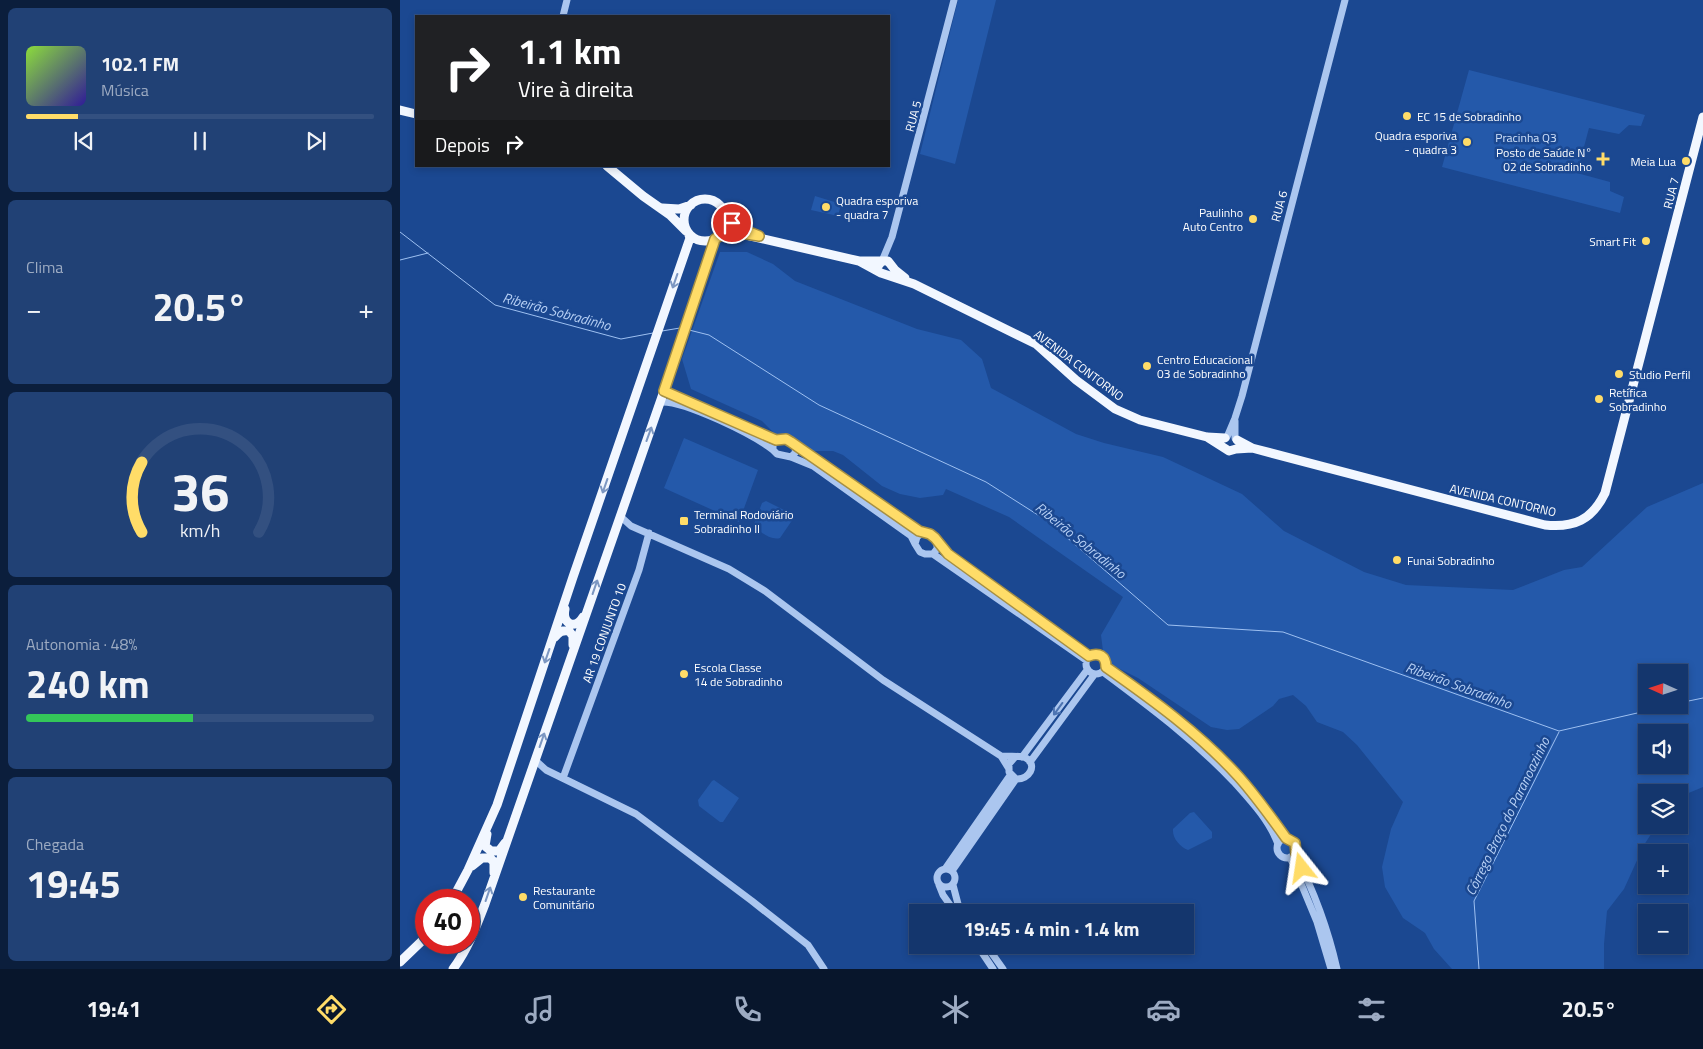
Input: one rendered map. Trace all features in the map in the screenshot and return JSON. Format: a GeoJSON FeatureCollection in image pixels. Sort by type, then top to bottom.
{"type":"FeatureCollection","features":[{"type":"Feature","properties":{"kind":"main road"},"geometry":{"type":"LineString","coordinates":[[400,110],[415,114]]}},
{"type":"Feature","properties":{"kind":"main road","name":"RUA 7"},"geometry":{"type":"LineString","coordinates":[[1663,274],[1703,117]]}},
{"type":"Feature","properties":{"kind":"main road"},"geometry":{"type":"LineString","coordinates":[[608,167],[674,218],[688,233],[699,241],[704,242],[718,237]]}},
{"type":"Feature","properties":{"kind":"main road"},"geometry":{"type":"LineString","coordinates":[[453,969],[462,957],[472,937],[564,679],[687,323],[718,237],[724,229],[725,215],[717,203],[711,200],[697,201],[679,209],[660,208]]}},
{"type":"Feature","properties":{"kind":"main road"},"geometry":{"type":"LineString","coordinates":[[506,842],[499,851],[491,851],[485,846],[486,837],[573,577],[690,238],[684,224],[684,217],[691,205]]}},
{"type":"Feature","properties":{"kind":"main road","name":"AVENIDA CONTORNO"},"geometry":{"type":"LineString","coordinates":[[725,215],[737,227],[759,236]]}},
{"type":"Feature","properties":{"kind":"main road","name":"AVENIDA CONTORNO"},"geometry":{"type":"LineString","coordinates":[[718,237],[734,233],[759,236],[859,261],[886,263],[914,284]]}},
{"type":"Feature","properties":{"kind":"main road","name":"AVENIDA CONTORNO"},"geometry":{"type":"LineString","coordinates":[[859,261],[883,273],[914,284],[1036,344],[1076,380],[1115,409],[1140,420],[1231,441],[1545,525],[1560,526],[1578,522],[1596,510],[1605,493],[1663,274]]}},
{"type":"Feature","properties":{"kind":"main road"},"geometry":{"type":"LineString","coordinates":[[883,273],[890,272],[886,263]]}},
{"type":"Feature","properties":{"kind":"main road"},"geometry":{"type":"LineString","coordinates":[[573,577],[564,616],[567,622],[575,625],[580,622],[587,611]]}},
{"type":"Feature","properties":{"kind":"main road"},"geometry":{"type":"LineString","coordinates":[[553,640],[563,630],[569,631],[573,636],[564,679]]}},
{"type":"Feature","properties":{"kind":"main road"},"geometry":{"type":"LineString","coordinates":[[458,889],[497,805]]}},
{"type":"Feature","properties":{"kind":"main road"},"geometry":{"type":"LineString","coordinates":[[468,870],[482,858],[490,858],[494,862],[494,876]]}},
{"type":"Feature","properties":{"kind":"main road"},"geometry":{"type":"LineString","coordinates":[[400,962],[415,948]]}},
{"type":"Feature","properties":{"kind":"street"},"geometry":{"type":"LineString","coordinates":[[563,15],[567,0]]}},
{"type":"Feature","properties":{"kind":"street","name":"RUA 5"},"geometry":{"type":"LineString","coordinates":[[886,263],[954,0]]}},
{"type":"Feature","properties":{"kind":"street","name":"RUA 6"},"geometry":{"type":"LineString","coordinates":[[1231,441],[1235,418],[1345,0]]}},
{"type":"Feature","properties":{"kind":"street"},"geometry":{"type":"LineString","coordinates":[[664,391],[776,440],[786,439],[923,532],[930,534],[948,554],[1087,658]]}},
{"type":"Feature","properties":{"kind":"street"},"geometry":{"type":"LineString","coordinates":[[660,402],[669,402],[698,412],[761,440],[782,456],[791,457],[813,466],[911,536],[920,552],[933,554],[1052,639],[1087,658]]}},
{"type":"Feature","properties":{"kind":"street"},"geometry":{"type":"LineString","coordinates":[[773,450],[776,440]]}},
{"type":"Feature","properties":{"kind":"street"},"geometry":{"type":"LineString","coordinates":[[791,457],[795,453],[796,446]]}},
{"type":"Feature","properties":{"kind":"street"},"geometry":{"type":"LineString","coordinates":[[620,516],[631,526],[728,569],[764,591],[884,680],[1001,756],[1012,774],[1022,779],[1028,776],[1031,769],[1030,762],[1094,674],[1104,669]]}},
{"type":"Feature","properties":{"kind":"street"},"geometry":{"type":"LineString","coordinates":[[614,532],[622,527],[631,526]]}},
{"type":"Feature","properties":{"kind":"street"},"geometry":{"type":"LineString","coordinates":[[916,544],[917,537],[923,532]]}},
{"type":"Feature","properties":{"kind":"street","name":"AR 19 CONJUNTO 10"},"geometry":{"type":"LineString","coordinates":[[563,778],[638,570],[649,533]]}},
{"type":"Feature","properties":{"kind":"street"},"geometry":{"type":"LineString","coordinates":[[933,554],[938,549],[938,542]]}},
{"type":"Feature","properties":{"kind":"street"},"geometry":{"type":"LineString","coordinates":[[1087,658],[1095,653],[1102,655],[1106,660],[1104,669]]}},
{"type":"Feature","properties":{"kind":"street"},"geometry":{"type":"LineString","coordinates":[[950,904],[937,881],[938,874],[948,870],[1012,774],[1012,760],[1019,757],[1087,670],[1087,658]]}},
{"type":"Feature","properties":{"kind":"street"},"geometry":{"type":"LineString","coordinates":[[1104,669],[1171,714],[1201,739],[1239,777],[1286,838],[1295,843],[1293,856],[1317,922],[1330,969]]}},
{"type":"Feature","properties":{"kind":"street"},"geometry":{"type":"LineString","coordinates":[[1104,669],[1210,756],[1253,803],[1275,836],[1280,853],[1285,857],[1293,856]]}},
{"type":"Feature","properties":{"kind":"street"},"geometry":{"type":"LineString","coordinates":[[1087,670],[1094,674]]}},
{"type":"Feature","properties":{"kind":"street"},"geometry":{"type":"LineString","coordinates":[[1001,756],[1019,757],[1030,762]]}},
{"type":"Feature","properties":{"kind":"street"},"geometry":{"type":"LineString","coordinates":[[535,760],[546,770],[636,814],[808,945],[824,969]]}},
{"type":"Feature","properties":{"kind":"street"},"geometry":{"type":"LineString","coordinates":[[529,776],[538,771],[546,770]]}},
{"type":"Feature","properties":{"kind":"street"},"geometry":{"type":"LineString","coordinates":[[1278,844],[1281,839],[1286,838]]}},
{"type":"Feature","properties":{"kind":"street"},"geometry":{"type":"LineString","coordinates":[[1293,856],[1308,881],[1323,919],[1338,969]]}},
{"type":"Feature","properties":{"kind":"street"},"geometry":{"type":"LineString","coordinates":[[948,870],[955,877],[953,885],[958,904]]}},
{"type":"Feature","properties":{"kind":"street"},"geometry":{"type":"LineString","coordinates":[[939,885],[946,888],[953,885]]}},
{"type":"Feature","properties":{"kind":"street"},"geometry":{"type":"LineString","coordinates":[[983,954],[992,969]]}},
{"type":"Feature","properties":{"kind":"street"},"geometry":{"type":"LineString","coordinates":[[992,954],[1002,969]]}},
{"type":"Feature","properties":{"kind":"green space"},"geometry":{"type":"Polygon","coordinates":[[[958,0],[996,0],[955,164],[920,154],[958,0]]]}},
{"type":"Feature","properties":{"kind":"green space","name":"Pracinha Q3"},"geometry":{"type":"Polygon","coordinates":[[[1469,70],[1645,115],[1641,126],[1629,125],[1619,134],[1589,128],[1577,173],[1610,182],[1610,191],[1624,197],[1620,213],[1442,167],[1469,70]]]}},
{"type":"Feature","properties":{"kind":"green space","name":"Quadra esporiva - quadra 7"},"geometry":{"type":"Polygon","coordinates":[[[815,196],[841,204],[838,216],[811,210],[815,196]]]}},
{"type":"Feature","properties":{"kind":"green space"},"geometry":{"type":"Polygon","coordinates":[[[720,252],[747,252],[773,264],[795,281],[917,329],[961,340],[982,359],[991,388],[1076,434],[1104,443],[1163,457],[1242,494],[1284,531],[1364,572],[1406,585],[1513,590],[1564,570],[1582,567],[1647,507],[1703,483],[1703,787],[1688,793],[1688,784],[1638,784],[1638,834],[1651,834],[1645,844],[1638,844],[1638,858],[1624,889],[1607,911],[1604,969],[1452,969],[1434,949],[1425,933],[1403,918],[1385,887],[1382,867],[1391,829],[1403,802],[1357,745],[1343,732],[1317,722],[1306,706],[1293,695],[1279,699],[1273,706],[1239,729],[1227,730],[1211,727],[1138,678],[1112,665],[1103,651],[1101,635],[1123,597],[1009,517],[946,489],[943,495],[920,498],[900,494],[882,486],[843,455],[833,451],[811,451],[795,439],[775,434],[762,421],[691,389],[682,359],[720,252]]]}},
{"type":"Feature","properties":{"kind":"green space"},"geometry":{"type":"Polygon","coordinates":[[[684,438],[758,470],[739,522],[664,488],[684,438]]]}},
{"type":"Feature","properties":{"kind":"green space"},"geometry":{"type":"Polygon","coordinates":[[[766,501],[792,514],[793,519],[780,538],[777,539],[766,535],[754,524],[762,503],[766,501]]]}},
{"type":"Feature","properties":{"kind":"green space"},"geometry":{"type":"Polygon","coordinates":[[[714,780],[739,798],[723,822],[720,822],[699,806],[698,800],[714,780]]]}},
{"type":"Feature","properties":{"kind":"green space"},"geometry":{"type":"Polygon","coordinates":[[[1194,812],[1212,832],[1212,838],[1188,850],[1177,842],[1173,829],[1190,813],[1194,812]]]}},
{"type":"Feature","properties":{"kind":"green space"},"geometry":{"type":"Polygon","coordinates":[[[1284,840],[1290,840],[1295,845],[1293,854],[1284,856],[1279,851],[1279,845],[1284,840]]]}},
{"type":"Feature","properties":{"kind":"waterway","name":"Ribeirão Sobradinho"},"geometry":{"type":"LineString","coordinates":[[400,232],[495,305],[621,339],[653,333]]}},
{"type":"Feature","properties":{"kind":"waterway"},"geometry":{"type":"LineString","coordinates":[[400,260],[428,253]]}},
{"type":"Feature","properties":{"kind":"waterway","name":"Ribeirão Sobradinho"},"geometry":{"type":"LineString","coordinates":[[662,331],[680,328]]}},
{"type":"Feature","properties":{"kind":"waterway","name":"Ribeirão Sobradinho"},"geometry":{"type":"LineString","coordinates":[[689,330],[709,335],[819,405],[986,482],[1049,522],[1168,625],[1283,632],[1559,731],[1638,713]]}},
{"type":"Feature","properties":{"kind":"waterway","name":"Ribeirão Sobradinho"},"geometry":{"type":"LineString","coordinates":[[1688,701],[1703,698]]}},
{"type":"Feature","properties":{"kind":"waterway","name":"Córrego Braço do Paranoazinho"},"geometry":{"type":"LineString","coordinates":[[1479,969],[1474,901],[1559,732]]}},
{"type":"Feature","properties":{"kind":"place","name":"EC 15 de Sobradinho"},"geometry":{"type":"Point","coordinates":[1407,116]}},
{"type":"Feature","properties":{"kind":"place","name":"Quadra esporiva - quadra 3"},"geometry":{"type":"Point","coordinates":[1467,142]}},
{"type":"Feature","properties":{"kind":"place","name":"Posto de Saúde N° 02 de Sobradinho"},"geometry":{"type":"Point","coordinates":[1603,159]}},
{"type":"Feature","properties":{"kind":"place","name":"Meia Lua"},"geometry":{"type":"Point","coordinates":[1686,161]}},
{"type":"Feature","properties":{"kind":"place","name":"Quadra esporiva - quadra 7"},"geometry":{"type":"Point","coordinates":[826,207]}},
{"type":"Feature","properties":{"kind":"place","name":"Paulinho Auto Centro"},"geometry":{"type":"Point","coordinates":[1253,219]}},
{"type":"Feature","properties":{"kind":"place","name":"Smart Fit"},"geometry":{"type":"Point","coordinates":[1646,241]}},
{"type":"Feature","properties":{"kind":"place","name":"Centro Educacional 03 de Sobradinho"},"geometry":{"type":"Point","coordinates":[1147,366]}},
{"type":"Feature","properties":{"kind":"place","name":"Studio Perfil"},"geometry":{"type":"Point","coordinates":[1619,374]}},
{"type":"Feature","properties":{"kind":"place","name":"Retífica Sobradinho"},"geometry":{"type":"Point","coordinates":[1599,399]}},
{"type":"Feature","properties":{"kind":"place","name":"Terminal Rodoviário Sobradinho II"},"geometry":{"type":"Point","coordinates":[684,521]}},
{"type":"Feature","properties":{"kind":"place","name":"Funai Sobradinho"},"geometry":{"type":"Point","coordinates":[1397,560]}},
{"type":"Feature","properties":{"kind":"place","name":"Escola Classe 14 de Sobradinho"},"geometry":{"type":"Point","coordinates":[684,674]}},
{"type":"Feature","properties":{"kind":"place","name":"Restaurante Comunitário"},"geometry":{"type":"Point","coordinates":[523,897]}},
{"type":"Feature","properties":{"kind":"route"},"geometry":{"type":"LineString","coordinates":[[732,223],[743,230],[759,236],[728,233],[720,235],[715,239],[664,391],[776,440],[780,438],[791,442],[919,531],[930,534],[948,554],[1089,656],[1095,653],[1102,655],[1106,660],[1106,667],[1171,714],[1201,739],[1239,777],[1261,803],[1286,838],[1291,839],[1295,843],[1296,854],[1302,868]]}}]}
